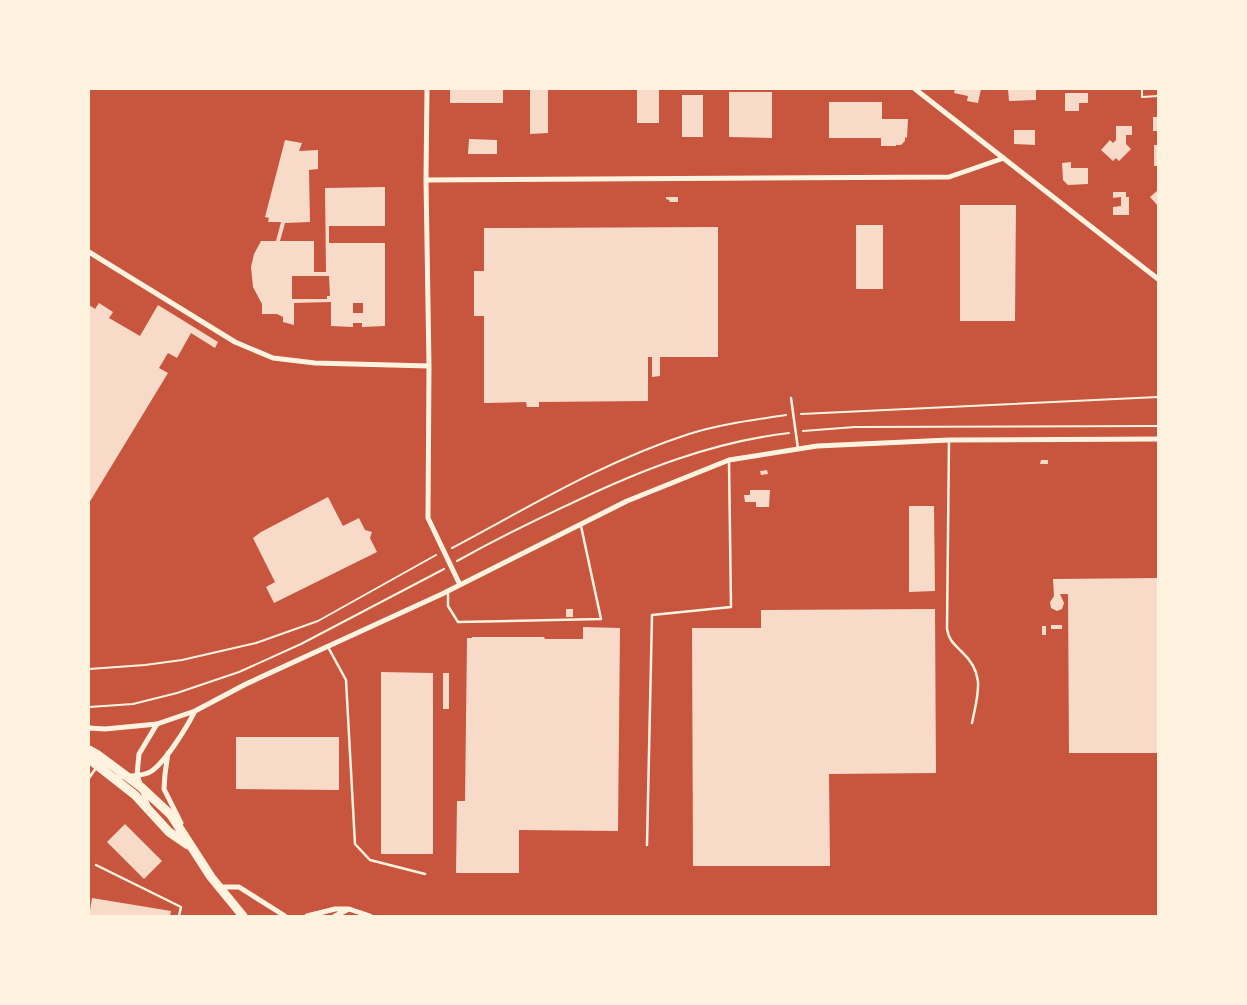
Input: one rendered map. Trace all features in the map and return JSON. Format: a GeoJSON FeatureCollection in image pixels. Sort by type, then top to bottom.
{"type":"FeatureCollection","features":[{"type":"Feature","properties":{"kind":"main road"},"geometry":{"type":"LineString","coordinates":[[89,750],[132,775],[141,787],[171,815],[211,877],[243,916]]}},
{"type":"Feature","properties":{"kind":"main road"},"geometry":{"type":"LineString","coordinates":[[89,759],[134,795],[169,832],[193,848]]}},
{"type":"Feature","properties":{"kind":"street"},"geometry":{"type":"LineString","coordinates":[[427,89],[428,518],[460,585]]}},
{"type":"Feature","properties":{"kind":"street"},"geometry":{"type":"LineString","coordinates":[[915,89],[1158,279]]}},
{"type":"Feature","properties":{"kind":"street"},"geometry":{"type":"LineString","coordinates":[[426,180],[949,176],[1004,158]]}},
{"type":"Feature","properties":{"kind":"street"},"geometry":{"type":"LineString","coordinates":[[89,252],[235,342],[273,358],[315,363],[429,366]]}},
{"type":"Feature","properties":{"kind":"street"},"geometry":{"type":"LineString","coordinates":[[89,728],[105,729],[157,724],[195,711],[246,684],[448,591],[627,501],[729,460],[817,446],[949,440],[1158,440]]}},
{"type":"Feature","properties":{"kind":"street"},"geometry":{"type":"LineString","coordinates":[[111,777],[148,773],[156,767],[188,726],[195,711]]}},
{"type":"Feature","properties":{"kind":"street"},"geometry":{"type":"LineString","coordinates":[[132,775],[144,743],[157,724]]}},
{"type":"Feature","properties":{"kind":"street"},"geometry":{"type":"LineString","coordinates":[[168,753],[164,789],[193,848]]}},
{"type":"Feature","properties":{"kind":"street"},"geometry":{"type":"LineString","coordinates":[[141,787],[150,811]]}},
{"type":"Feature","properties":{"kind":"street"},"geometry":{"type":"LineString","coordinates":[[219,887],[239,887],[285,916]]}},
{"type":"Feature","properties":{"kind":"street"},"geometry":{"type":"LineString","coordinates":[[307,916],[335,909],[349,909],[370,916]]}},
{"type":"Feature","properties":{"kind":"street"},"geometry":{"type":"LineString","coordinates":[[335,916],[349,909]]}},
{"type":"Feature","properties":{"kind":"lane"},"geometry":{"type":"LineString","coordinates":[[791,398],[798,449]]}},
{"type":"Feature","properties":{"kind":"lane"},"geometry":{"type":"LineString","coordinates":[[949,440],[947,628],[948,638],[973,663],[978,675],[979,690],[972,723]]}},
{"type":"Feature","properties":{"kind":"lane"},"geometry":{"type":"LineString","coordinates":[[647,844],[652,614],[731,607],[729,460]]}},
{"type":"Feature","properties":{"kind":"lane"},"geometry":{"type":"LineString","coordinates":[[448,591],[448,606],[458,622],[601,619],[581,524]]}},
{"type":"Feature","properties":{"kind":"lane"},"geometry":{"type":"LineString","coordinates":[[327,646],[346,680],[354,844],[370,860],[425,874]]}},
{"type":"Feature","properties":{"kind":"lane"},"geometry":{"type":"LineString","coordinates":[[89,778],[97,767]]}},
{"type":"Feature","properties":{"kind":"lane"},"geometry":{"type":"LineString","coordinates":[[96,865],[181,907],[179,916]]}},
{"type":"Feature","properties":{"kind":"path"},"geometry":{"type":"LineString","coordinates":[[1142,89],[1142,97],[1158,96]]}},
{"type":"Feature","properties":{"kind":"path"},"geometry":{"type":"LineString","coordinates":[[89,669],[145,665],[222,652],[286,633],[318,621],[348,606],[443,551],[582,479],[632,456],[689,434],[741,421],[794,415],[1158,396]]}},
{"type":"Feature","properties":{"kind":"path"},"geometry":{"type":"LineString","coordinates":[[89,707],[133,704],[177,693],[239,672],[301,644],[532,522],[645,470],[704,450],[737,442],[796,432],[855,427],[1158,426]]}},
{"type":"Feature","properties":{"kind":"building"},"geometry":{"type":"Polygon","coordinates":[[[450,89],[503,89],[503,103],[450,103],[450,89]]]}},
{"type":"Feature","properties":{"kind":"building"},"geometry":{"type":"Polygon","coordinates":[[[637,89],[659,89],[659,123],[637,123],[637,89]]]}},
{"type":"Feature","properties":{"kind":"building"},"geometry":{"type":"Polygon","coordinates":[[[955,89],[981,89],[978,103],[967,101],[968,96],[954,93],[955,89]]]}},
{"type":"Feature","properties":{"kind":"building"},"geometry":{"type":"Polygon","coordinates":[[[1008,89],[1036,89],[1036,100],[1009,101],[1008,89]]]}},
{"type":"Feature","properties":{"kind":"building"},"geometry":{"type":"Polygon","coordinates":[[[530,90],[548,90],[548,133],[530,134],[530,90]]]}},
{"type":"Feature","properties":{"kind":"building"},"geometry":{"type":"Polygon","coordinates":[[[729,92],[772,92],[772,138],[729,137],[729,92]]]}},
{"type":"Feature","properties":{"kind":"building"},"geometry":{"type":"Polygon","coordinates":[[[1065,93],[1088,93],[1088,103],[1079,103],[1079,111],[1065,111],[1065,93]]]}},
{"type":"Feature","properties":{"kind":"building"},"geometry":{"type":"Polygon","coordinates":[[[682,95],[703,95],[703,137],[682,137],[682,95]]]}},
{"type":"Feature","properties":{"kind":"building"},"geometry":{"type":"Polygon","coordinates":[[[829,102],[882,102],[882,119],[908,119],[907,138],[905,137],[905,141],[901,145],[881,146],[881,138],[829,138],[829,102]]]}},
{"type":"Feature","properties":{"kind":"building"},"geometry":{"type":"Polygon","coordinates":[[[1153,117],[1158,117],[1158,131],[1153,131],[1153,117]]]}},
{"type":"Feature","properties":{"kind":"building"},"geometry":{"type":"Polygon","coordinates":[[[1116,126],[1132,126],[1132,135],[1126,135],[1126,144],[1131,149],[1119,161],[1116,158],[1113,161],[1101,150],[1110,140],[1113,143],[1116,140],[1116,126]]]}},
{"type":"Feature","properties":{"kind":"building"},"geometry":{"type":"Polygon","coordinates":[[[1014,130],[1035,130],[1035,145],[1014,144],[1014,130]]]}},
{"type":"Feature","properties":{"kind":"building"},"geometry":{"type":"Polygon","coordinates":[[[469,139],[497,140],[497,154],[468,154],[469,139]]]}},
{"type":"Feature","properties":{"kind":"building"},"geometry":{"type":"Polygon","coordinates":[[[285,140],[302,143],[299,151],[318,150],[318,169],[309,170],[310,222],[285,223],[280,241],[314,241],[314,272],[326,272],[325,188],[385,187],[385,226],[329,226],[329,243],[385,243],[385,326],[362,327],[362,323],[353,323],[353,327],[331,326],[331,302],[294,303],[294,325],[283,322],[283,317],[277,314],[262,314],[262,304],[253,287],[251,267],[254,254],[261,241],[276,241],[281,222],[268,222],[269,218],[265,217],[285,140]],[[292,276],[292,299],[327,299],[327,296],[330,296],[329,276],[292,276]],[[353,303],[353,313],[363,313],[363,303],[353,303]]]}},
{"type":"Feature","properties":{"kind":"building"},"geometry":{"type":"Polygon","coordinates":[[[1154,145],[1158,145],[1158,166],[1154,166],[1154,145]]]}},
{"type":"Feature","properties":{"kind":"building"},"geometry":{"type":"Polygon","coordinates":[[[1071,162],[1071,168],[1088,168],[1088,184],[1068,185],[1063,180],[1062,163],[1071,162]]]}},
{"type":"Feature","properties":{"kind":"building"},"geometry":{"type":"Polygon","coordinates":[[[1158,190],[1158,206],[1150,197],[1158,190]]]}},
{"type":"Feature","properties":{"kind":"building"},"geometry":{"type":"Polygon","coordinates":[[[1113,192],[1126,192],[1126,197],[1129,197],[1129,215],[1113,215],[1113,207],[1121,206],[1121,197],[1113,198],[1113,192]]]}},
{"type":"Feature","properties":{"kind":"building"},"geometry":{"type":"Polygon","coordinates":[[[666,197],[678,197],[678,202],[670,202],[666,197]]]}},
{"type":"Feature","properties":{"kind":"building"},"geometry":{"type":"Polygon","coordinates":[[[960,205],[1016,205],[1015,321],[960,321],[960,205]]]}},
{"type":"Feature","properties":{"kind":"building"},"geometry":{"type":"Polygon","coordinates":[[[856,225],[883,225],[883,289],[856,289],[856,225]]]}},
{"type":"Feature","properties":{"kind":"building"},"geometry":{"type":"Polygon","coordinates":[[[718,227],[718,357],[660,357],[660,376],[652,377],[652,357],[648,357],[648,401],[539,402],[539,407],[527,407],[526,402],[484,403],[484,316],[474,316],[474,271],[484,271],[484,228],[718,227]]]}},
{"type":"Feature","properties":{"kind":"building"},"geometry":{"type":"Polygon","coordinates":[[[99,303],[113,312],[109,318],[140,336],[158,305],[218,342],[215,348],[191,333],[177,358],[168,353],[159,368],[168,373],[89,503],[89,305],[95,309],[99,303]]]}},
{"type":"Feature","properties":{"kind":"building"},"geometry":{"type":"Polygon","coordinates":[[[1041,460],[1048,460],[1048,464],[1040,464],[1041,460]]]}},
{"type":"Feature","properties":{"kind":"building"},"geometry":{"type":"Polygon","coordinates":[[[767,470],[768,474],[761,475],[760,471],[767,470]]]}},
{"type":"Feature","properties":{"kind":"building"},"geometry":{"type":"Polygon","coordinates":[[[750,490],[770,490],[769,507],[756,507],[756,502],[745,502],[744,495],[750,495],[750,490]]]}},
{"type":"Feature","properties":{"kind":"building"},"geometry":{"type":"Polygon","coordinates":[[[328,497],[343,526],[359,518],[365,530],[372,532],[370,538],[377,552],[274,603],[266,587],[275,582],[253,538],[328,497]]]}},
{"type":"Feature","properties":{"kind":"building"},"geometry":{"type":"Polygon","coordinates":[[[909,506],[934,506],[935,591],[909,592],[909,506]]]}},
{"type":"Feature","properties":{"kind":"building"},"geometry":{"type":"Polygon","coordinates":[[[1158,578],[1158,753],[1069,753],[1068,594],[1060,594],[1064,603],[1062,609],[1057,611],[1051,608],[1050,602],[1054,596],[1053,579],[1158,578]]]}},
{"type":"Feature","properties":{"kind":"building"},"geometry":{"type":"Polygon","coordinates":[[[566,609],[573,609],[573,617],[566,617],[566,609]]]}},
{"type":"Feature","properties":{"kind":"building"},"geometry":{"type":"Polygon","coordinates":[[[935,609],[936,773],[829,774],[830,866],[693,866],[692,628],[761,628],[761,610],[935,609]]]}},
{"type":"Feature","properties":{"kind":"building"},"geometry":{"type":"Polygon","coordinates":[[[1051,625],[1062,625],[1062,629],[1051,629],[1051,625]]]}},
{"type":"Feature","properties":{"kind":"building"},"geometry":{"type":"Polygon","coordinates":[[[1042,626],[1046,626],[1046,635],[1042,635],[1042,626]]]}},
{"type":"Feature","properties":{"kind":"building"},"geometry":{"type":"Polygon","coordinates":[[[583,627],[620,628],[618,831],[519,830],[519,873],[456,873],[457,801],[465,801],[467,638],[544,637],[545,639],[583,639],[583,627]]]}},
{"type":"Feature","properties":{"kind":"building"},"geometry":{"type":"Polygon","coordinates":[[[381,672],[433,673],[433,854],[381,854],[381,672]]]}},
{"type":"Feature","properties":{"kind":"building"},"geometry":{"type":"Polygon","coordinates":[[[443,673],[449,673],[449,709],[443,709],[443,673]]]}},
{"type":"Feature","properties":{"kind":"building"},"geometry":{"type":"Polygon","coordinates":[[[236,737],[339,737],[339,790],[236,789],[236,737]]]}},
{"type":"Feature","properties":{"kind":"building"},"geometry":{"type":"Polygon","coordinates":[[[125,824],[162,861],[144,879],[107,842],[125,824]]]}},
{"type":"Feature","properties":{"kind":"building"},"geometry":{"type":"Polygon","coordinates":[[[92,898],[171,911],[170,916],[89,916],[92,898]]]}}]}
